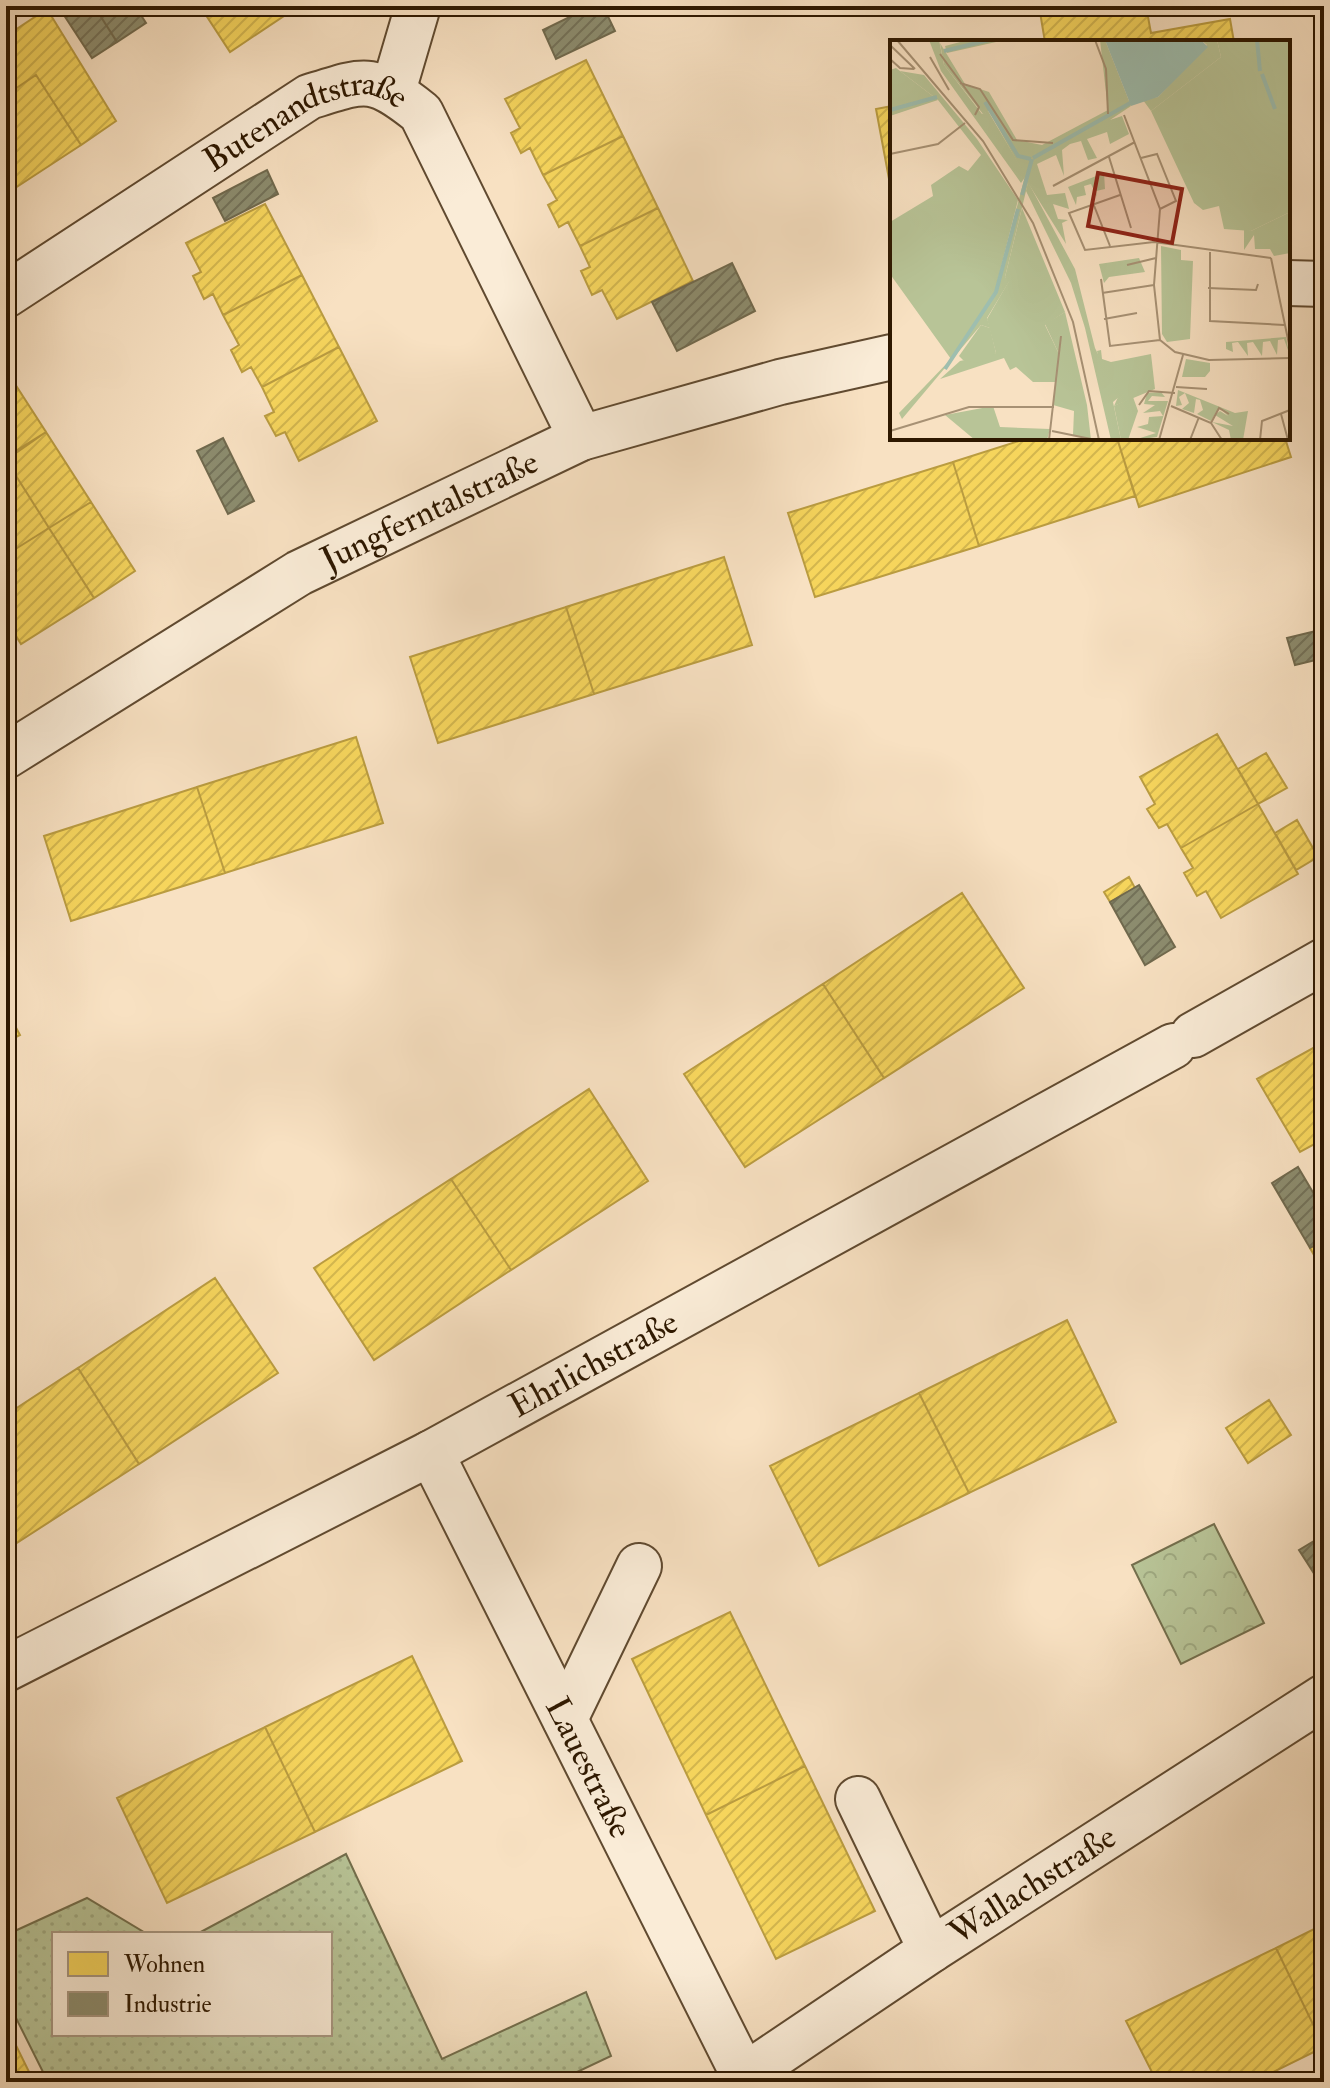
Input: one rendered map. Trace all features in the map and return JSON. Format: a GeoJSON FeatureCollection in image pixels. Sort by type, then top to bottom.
{"type":"FeatureCollection","features":[{"type":"Feature","properties":{"kind":"street"},"geometry":{"type":"LineString","coordinates":[[393,91],[418,6]]}},
{"type":"Feature","properties":{"kind":"street","name":"Butenandtstraße"},"geometry":{"type":"LineString","coordinates":[[6,295],[309,97],[363,80],[393,91],[421,113],[581,438]]}},
{"type":"Feature","properties":{"kind":"street"},"geometry":{"type":"LineString","coordinates":[[1290,283],[1324,284]]}},
{"type":"Feature","properties":{"kind":"street","name":"Jungferntalstraße"},"geometry":{"type":"LineString","coordinates":[[6,756],[299,573],[581,438],[780,382],[890,357]]}},
{"type":"Feature","properties":{"kind":"street","name":"Ehrlichstraße"},"geometry":{"type":"LineString","coordinates":[[6,1669],[431,1453],[1324,961]]}},
{"type":"Feature","properties":{"kind":"street","name":"Lauestraße"},"geometry":{"type":"LineString","coordinates":[[431,1453],[745,2079]]}},
{"type":"Feature","properties":{"kind":"street"},"geometry":{"type":"LineString","coordinates":[[565,1719],[639,1566]]}},
{"type":"Feature","properties":{"kind":"street","name":"Wallachstraße"},"geometry":{"type":"LineString","coordinates":[[745,2079],[931,1950],[1324,1697]]}},
{"type":"Feature","properties":{"kind":"street"},"geometry":{"type":"LineString","coordinates":[[858,1799],[931,1950]]}},
{"type":"Feature","properties":{"kind":"green space"},"geometry":{"type":"Polygon","coordinates":[[[1214,1524],[1264,1623],[1181,1664],[1132,1565],[1214,1524]]]}},
{"type":"Feature","properties":{"kind":"green space"},"geometry":{"type":"Polygon","coordinates":[[[346,1854],[442,2059],[586,1992],[611,2056],[556,2082],[48,2082],[6,1998],[6,1935],[87,1898],[144,1932],[52,1932],[52,2036],[332,2036],[332,1932],[201,1932],[346,1854]]]}},
{"type":"Feature","properties":{"kind":"building: Wohnen"},"geometry":{"type":"Polygon","coordinates":[[[200,6],[299,6],[230,52],[200,6]]]}},
{"type":"Feature","properties":{"kind":"building: Wohnen"},"geometry":{"type":"Polygon","coordinates":[[[1039,6],[1146,6],[1151,33],[1230,19],[1234,40],[1045,40],[1039,6]]]}},
{"type":"Feature","properties":{"kind":"building: Wohnen"},"geometry":{"type":"Polygon","coordinates":[[[47,9],[116,121],[81,145],[36,75],[6,95],[6,36],[47,9]]]}},
{"type":"Feature","properties":{"kind":"building: Wohnen"},"geometry":{"type":"Polygon","coordinates":[[[586,60],[623,136],[543,175],[530,148],[521,153],[511,133],[520,128],[505,99],[586,60]]]}},
{"type":"Feature","properties":{"kind":"building: Wohnen"},"geometry":{"type":"Polygon","coordinates":[[[36,75],[81,145],[6,194],[6,95],[36,75]]]}},
{"type":"Feature","properties":{"kind":"building: Wohnen"},"geometry":{"type":"Polygon","coordinates":[[[890,106],[890,184],[876,109],[890,106]]]}},
{"type":"Feature","properties":{"kind":"building: Wohnen"},"geometry":{"type":"Polygon","coordinates":[[[623,136],[658,208],[580,246],[568,222],[559,227],[548,205],[557,200],[543,175],[623,136]]]}},
{"type":"Feature","properties":{"kind":"building: Wohnen"},"geometry":{"type":"Polygon","coordinates":[[[265,204],[302,275],[223,315],[213,294],[204,299],[193,276],[201,272],[186,243],[265,204]]]}},
{"type":"Feature","properties":{"kind":"building: Wohnen"},"geometry":{"type":"Polygon","coordinates":[[[658,208],[693,281],[617,319],[602,290],[592,295],[581,271],[590,267],[580,246],[658,208]]]}},
{"type":"Feature","properties":{"kind":"building: Wohnen"},"geometry":{"type":"Polygon","coordinates":[[[302,275],[339,347],[262,387],[251,367],[242,372],[231,350],[239,345],[223,315],[302,275]]]}},
{"type":"Feature","properties":{"kind":"building: Wohnen"},"geometry":{"type":"Polygon","coordinates":[[[339,347],[377,421],[299,461],[285,432],[276,436],[265,416],[274,412],[262,387],[339,347]]]}},
{"type":"Feature","properties":{"kind":"building: Wohnen"},"geometry":{"type":"Polygon","coordinates":[[[6,370],[46,432],[6,457],[6,370]]]}},
{"type":"Feature","properties":{"kind":"building: Wohnen"},"geometry":{"type":"Polygon","coordinates":[[[46,432],[91,502],[49,528],[6,460],[46,432]]]}},
{"type":"Feature","properties":{"kind":"building: Wohnen"},"geometry":{"type":"Polygon","coordinates":[[[1022,440],[1118,440],[1135,496],[979,546],[953,462],[1022,440]]]}},
{"type":"Feature","properties":{"kind":"building: Wohnen"},"geometry":{"type":"Polygon","coordinates":[[[1118,440],[1286,440],[1291,457],[1139,507],[1118,440]]]}},
{"type":"Feature","properties":{"kind":"building: Wohnen"},"geometry":{"type":"Polygon","coordinates":[[[6,460],[49,528],[6,555],[6,460]]]}},
{"type":"Feature","properties":{"kind":"building: Wohnen"},"geometry":{"type":"Polygon","coordinates":[[[953,462],[979,546],[815,597],[788,513],[953,462]]]}},
{"type":"Feature","properties":{"kind":"building: Wohnen"},"geometry":{"type":"Polygon","coordinates":[[[91,502],[135,571],[94,598],[49,528],[91,502]]]}},
{"type":"Feature","properties":{"kind":"building: Wohnen"},"geometry":{"type":"Polygon","coordinates":[[[49,528],[94,598],[21,644],[6,620],[6,555],[49,528]]]}},
{"type":"Feature","properties":{"kind":"building: Wohnen"},"geometry":{"type":"Polygon","coordinates":[[[724,557],[752,645],[594,694],[566,607],[724,557]]]}},
{"type":"Feature","properties":{"kind":"building: Wohnen"},"geometry":{"type":"Polygon","coordinates":[[[566,607],[594,694],[438,743],[410,657],[566,607]]]}},
{"type":"Feature","properties":{"kind":"building: Wohnen"},"geometry":{"type":"Polygon","coordinates":[[[1217,734],[1258,804],[1181,848],[1167,824],[1159,828],[1147,809],[1155,804],[1140,777],[1217,734]]]}},
{"type":"Feature","properties":{"kind":"building: Wohnen"},"geometry":{"type":"Polygon","coordinates":[[[356,737],[383,823],[225,873],[197,787],[356,737]]]}},
{"type":"Feature","properties":{"kind":"building: Wohnen"},"geometry":{"type":"Polygon","coordinates":[[[1266,753],[1287,788],[1258,804],[1238,769],[1266,753]]]}},
{"type":"Feature","properties":{"kind":"building: Wohnen"},"geometry":{"type":"Polygon","coordinates":[[[197,787],[225,873],[71,921],[44,836],[197,787]]]}},
{"type":"Feature","properties":{"kind":"building: Wohnen"},"geometry":{"type":"Polygon","coordinates":[[[1258,804],[1298,874],[1221,918],[1206,891],[1197,896],[1184,873],[1193,868],[1181,848],[1258,804]]]}},
{"type":"Feature","properties":{"kind":"building: Wohnen"},"geometry":{"type":"Polygon","coordinates":[[[1297,820],[1318,857],[1296,870],[1275,833],[1297,820]]]}},
{"type":"Feature","properties":{"kind":"building: Wohnen"},"geometry":{"type":"Polygon","coordinates":[[[1129,877],[1135,888],[1110,902],[1104,892],[1129,877]]]}},
{"type":"Feature","properties":{"kind":"building: Wohnen"},"geometry":{"type":"Polygon","coordinates":[[[962,893],[1024,988],[884,1078],[823,984],[962,893]]]}},
{"type":"Feature","properties":{"kind":"building: Wohnen"},"geometry":{"type":"Polygon","coordinates":[[[823,984],[884,1078],[745,1167],[684,1074],[823,984]]]}},
{"type":"Feature","properties":{"kind":"building: Wohnen"},"geometry":{"type":"Polygon","coordinates":[[[6,1009],[20,1035],[6,1042],[6,1009]]]}},
{"type":"Feature","properties":{"kind":"building: Wohnen"},"geometry":{"type":"Polygon","coordinates":[[[1324,1042],[1324,1139],[1300,1152],[1257,1079],[1324,1042]]]}},
{"type":"Feature","properties":{"kind":"building: Wohnen"},"geometry":{"type":"Polygon","coordinates":[[[589,1089],[648,1181],[511,1270],[451,1179],[589,1089]]]}},
{"type":"Feature","properties":{"kind":"building: Wohnen"},"geometry":{"type":"Polygon","coordinates":[[[451,1179],[511,1270],[374,1360],[314,1268],[451,1179]]]}},
{"type":"Feature","properties":{"kind":"building: Wohnen"},"geometry":{"type":"Polygon","coordinates":[[[1324,1240],[1324,1265],[1321,1267],[1310,1248],[1324,1240]]]}},
{"type":"Feature","properties":{"kind":"building: Wohnen"},"geometry":{"type":"Polygon","coordinates":[[[215,1278],[278,1373],[139,1464],[78,1368],[215,1278]]]}},
{"type":"Feature","properties":{"kind":"building: Wohnen"},"geometry":{"type":"Polygon","coordinates":[[[1067,1320],[1116,1422],[969,1493],[919,1393],[1067,1320]]]}},
{"type":"Feature","properties":{"kind":"building: Wohnen"},"geometry":{"type":"Polygon","coordinates":[[[78,1368],[139,1464],[6,1550],[6,1415],[78,1368]]]}},
{"type":"Feature","properties":{"kind":"building: Wohnen"},"geometry":{"type":"Polygon","coordinates":[[[919,1393],[969,1493],[819,1566],[770,1466],[919,1393]]]}},
{"type":"Feature","properties":{"kind":"building: Wohnen"},"geometry":{"type":"Polygon","coordinates":[[[1269,1400],[1291,1435],[1248,1463],[1226,1428],[1269,1400]]]}},
{"type":"Feature","properties":{"kind":"building: Wohnen"},"geometry":{"type":"Polygon","coordinates":[[[730,1612],[805,1766],[706,1815],[632,1659],[730,1612]]]}},
{"type":"Feature","properties":{"kind":"building: Wohnen"},"geometry":{"type":"Polygon","coordinates":[[[412,1656],[462,1761],[315,1832],[265,1727],[412,1656]]]}},
{"type":"Feature","properties":{"kind":"building: Wohnen"},"geometry":{"type":"Polygon","coordinates":[[[265,1727],[315,1832],[167,1903],[117,1798],[265,1727]]]}},
{"type":"Feature","properties":{"kind":"building: Wohnen"},"geometry":{"type":"Polygon","coordinates":[[[805,1766],[875,1911],[776,1959],[706,1815],[805,1766]]]}},
{"type":"Feature","properties":{"kind":"building: Wohnen"},"geometry":{"type":"Polygon","coordinates":[[[1324,1924],[1324,2047],[1276,1948],[1324,1924]]]}},
{"type":"Feature","properties":{"kind":"building: Wohnen"},"geometry":{"type":"Polygon","coordinates":[[[1276,1948],[1324,2047],[1253,2082],[1157,2082],[1126,2021],[1276,1948]]]}},
{"type":"Feature","properties":{"kind":"building: Wohnen"},"geometry":{"type":"Polygon","coordinates":[[[6,2025],[34,2082],[6,2082],[6,2025]]]}},
{"type":"Feature","properties":{"kind":"building: Industrie"},"geometry":{"type":"Polygon","coordinates":[[[58,6],[94,6],[117,42],[92,58],[58,6]]]}},
{"type":"Feature","properties":{"kind":"building: Industrie"},"geometry":{"type":"Polygon","coordinates":[[[94,6],[135,6],[146,23],[117,42],[94,6]]]}},
{"type":"Feature","properties":{"kind":"building: Industrie"},"geometry":{"type":"Polygon","coordinates":[[[592,6],[603,6],[615,31],[556,59],[543,30],[592,6]]]}},
{"type":"Feature","properties":{"kind":"building: Industrie"},"geometry":{"type":"Polygon","coordinates":[[[267,170],[278,194],[225,221],[213,198],[267,170]]]}},
{"type":"Feature","properties":{"kind":"building: Industrie"},"geometry":{"type":"Polygon","coordinates":[[[732,263],[755,311],[677,351],[652,302],[732,263]]]}},
{"type":"Feature","properties":{"kind":"building: Industrie"},"geometry":{"type":"Polygon","coordinates":[[[223,438],[254,501],[228,514],[197,451],[223,438]]]}},
{"type":"Feature","properties":{"kind":"building: Industrie"},"geometry":{"type":"Polygon","coordinates":[[[1324,629],[1324,658],[1295,665],[1287,638],[1324,629]]]}},
{"type":"Feature","properties":{"kind":"building: Industrie"},"geometry":{"type":"Polygon","coordinates":[[[1139,885],[1175,947],[1145,965],[1110,902],[1139,885]]]}},
{"type":"Feature","properties":{"kind":"building: Industrie"},"geometry":{"type":"Polygon","coordinates":[[[1298,1167],[1324,1211],[1324,1240],[1310,1248],[1272,1183],[1298,1167]]]}},
{"type":"Feature","properties":{"kind":"building: Industrie"},"geometry":{"type":"Polygon","coordinates":[[[1324,1535],[1324,1589],[1299,1550],[1324,1535]]]}}]}
